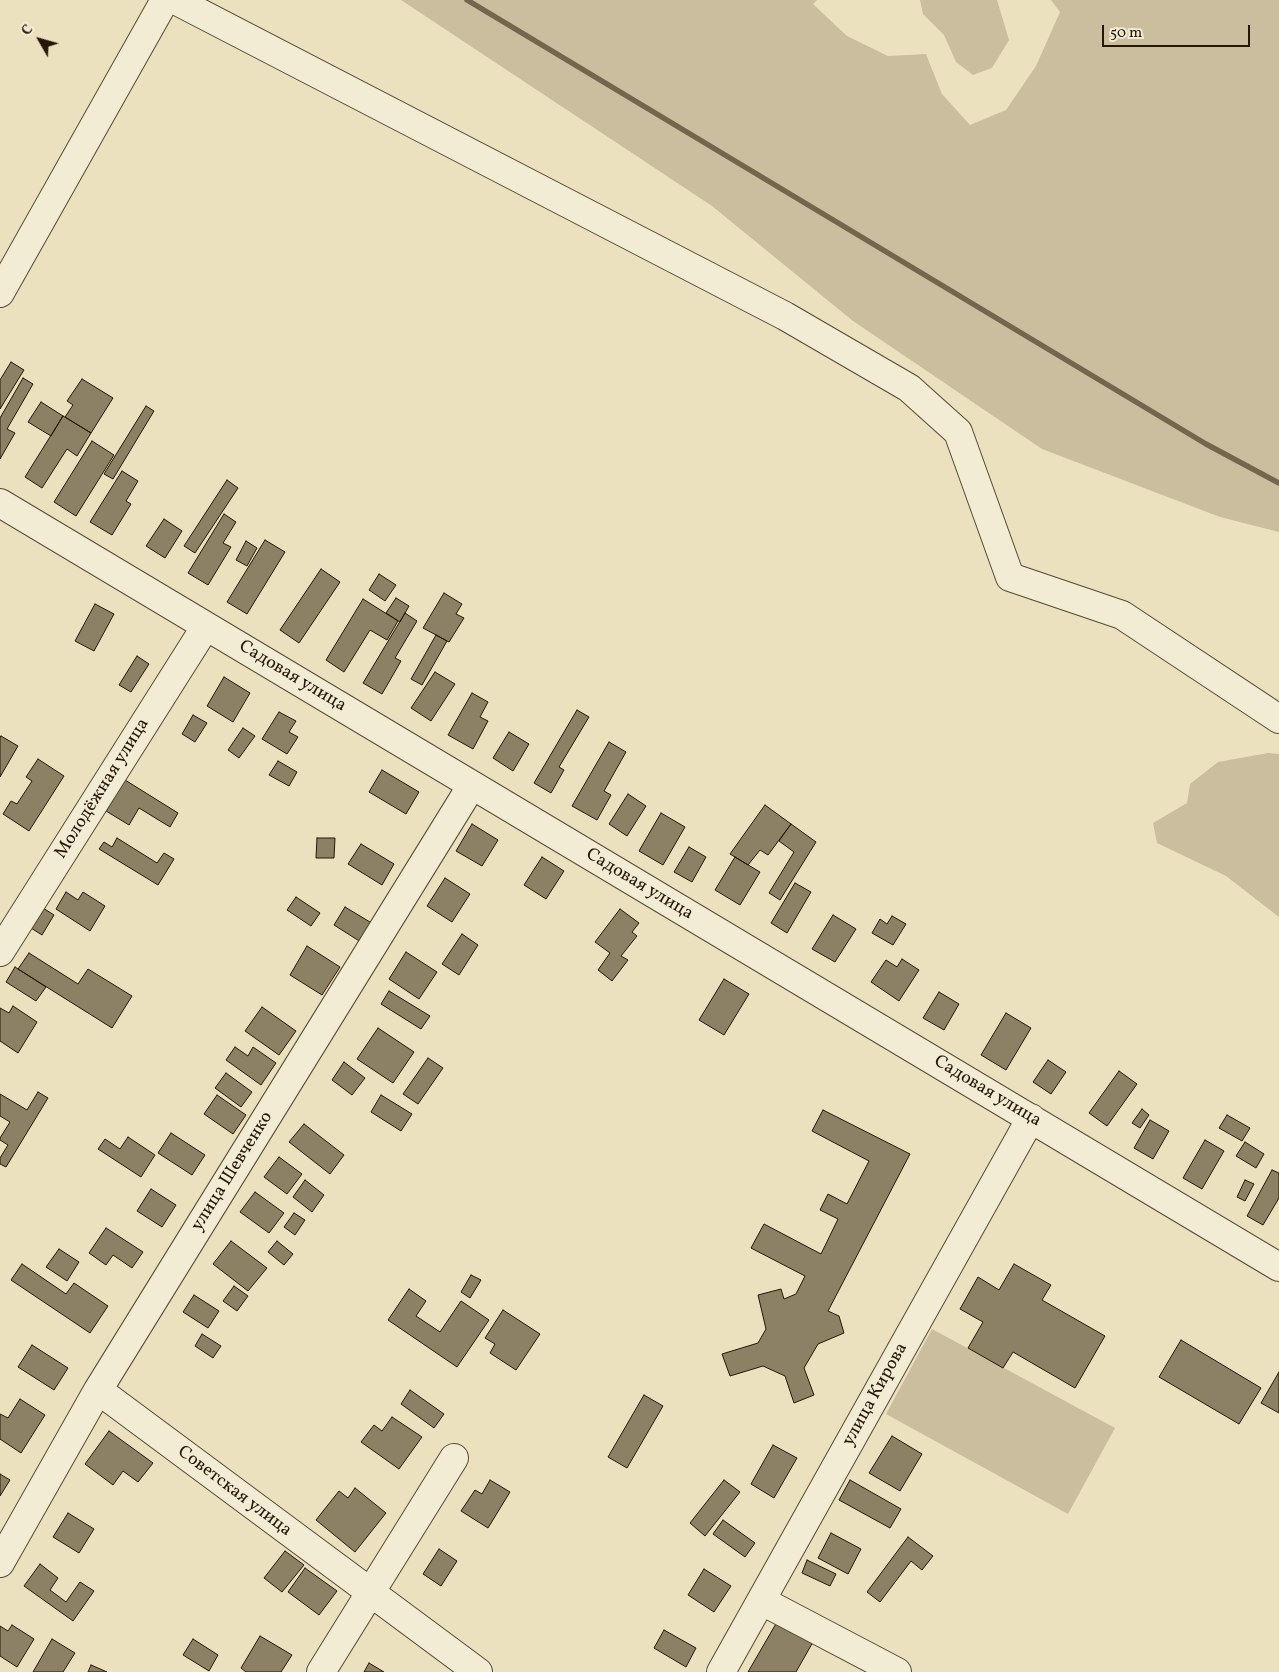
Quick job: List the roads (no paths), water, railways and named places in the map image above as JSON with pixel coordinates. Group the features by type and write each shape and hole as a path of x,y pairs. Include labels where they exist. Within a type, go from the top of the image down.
{"street":[{"path":"0,293 165,0"},
{"path":"175,0 785,316 909,388 958,432 1010,577 1122,615 1279,719"},
{"name":"Садовая улица","path":"0,503 1279,1267"},
{"name":"Молодёжная улица","path":"0,952 206,626"},
{"name":"улица Шевченко","path":"0,1564 98,1390 472,785"},
{"name":"улица Кирова","path":"721,1672 1031,1118"},
{"name":"Советская улица","path":"98,1390 478,1672"},
{"path":"321,1672 454,1458"},
{"path":"762,1601 897,1672"}],"waterway":[{"path":"467,0 1206,444 1279,483"}]}
